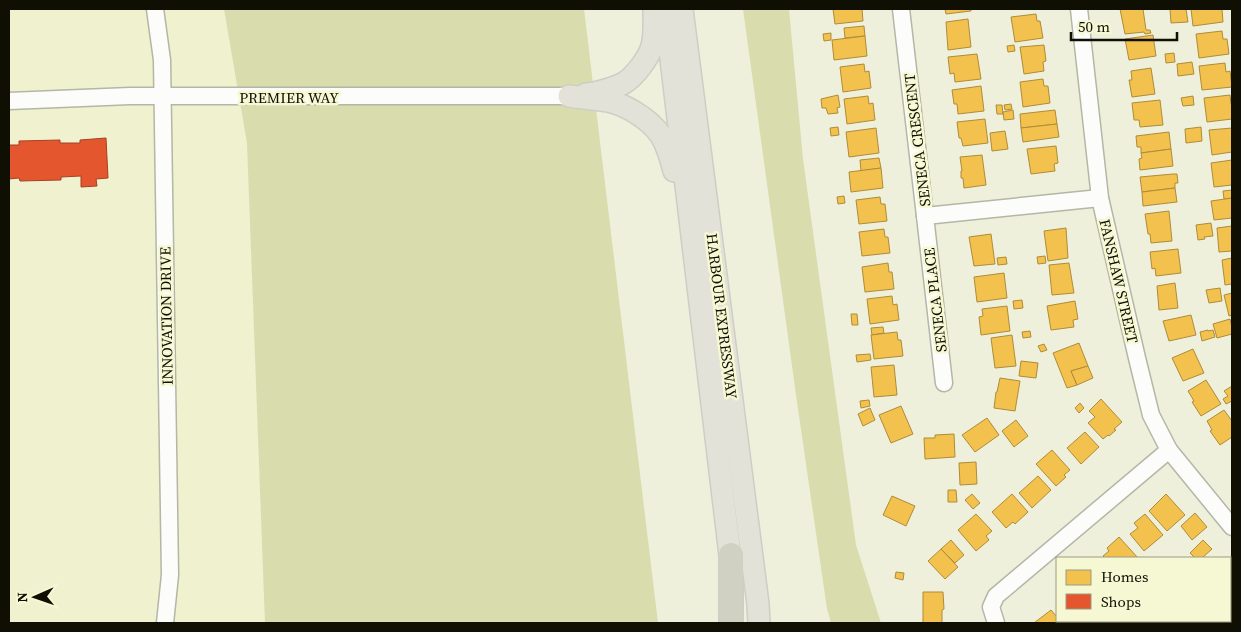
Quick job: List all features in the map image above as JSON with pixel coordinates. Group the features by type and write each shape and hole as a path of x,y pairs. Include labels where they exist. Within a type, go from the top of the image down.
{"highway":[{"path":"731,555 731,623"}],"main road":[{"path":"569,96 593,94 624,83 638,71 652,49 654,9"},
{"name":"HARBOUR EXPRESSWAY","path":"665,9 731,555 736,623"},
{"name":"HARBOUR EXPRESSWAY","path":"682,9 759,623"},
{"path":"569,96 610,101 626,107 647,120 661,134 669,151 695,266"}],"street":[{"name":"INNOVATION DRIVE","path":"155,9 162,60 163,97 170,575 165,623"},
{"name":"SENECA CRESCENT","path":"902,9 925,216 1100,198"},
{"name":"FANSHAW STREET","path":"1079,9 1100,198 1151,415 1169,450 1232,527"},
{"name":"PREMIER WAY","path":"9,101 121,97 569,96"},
{"name":"SENECA PLACE","path":"925,216 944,383"},
{"path":"996,623 991,607 996,596 1169,450"}],"shaded area":[{"path":"9,9 224,9 247,143 265,623 9,623"},
{"path":"224,9 584,9 658,623 265,623 247,143"},
{"path":"743,9 789,9 803,159 856,545 881,623 831,623 827,609"}],"building: Homes":[{"path":"833,9 862,9 863,21 835,24"},
{"path":"945,9 971,9 971,11 946,14"},
{"path":"1120,9 1143,9 1146,30 1150,30 1151,33 1125,34"},
{"path":"1170,9 1186,9 1188,22 1171,23"},
{"path":"1191,9 1222,9 1223,22 1193,26"},
{"path":"1036,14 1037,21 1040,21 1043,38 1015,42 1011,17"},
{"path":"968,19 971,47 948,50 946,22"},
{"path":"864,26 865,36 845,38 844,28"},
{"path":"1222,31 1223,39 1227,39 1229,54 1199,58 1196,34"},
{"path":"831,33 831,40 824,41 823,34"},
{"path":"1153,35 1156,56 1129,60 1125,39"},
{"path":"865,36 867,56 834,60 832,40"},
{"path":"1014,45 1015,51 1008,52 1007,46"},
{"path":"1044,45 1046,61 1043,62 1044,71 1024,74 1020,47"},
{"path":"1174,53 1175,62 1166,63 1165,54"},
{"path":"977,54 981,79 955,82 954,73 950,74 948,57"},
{"path":"1192,62 1194,74 1178,76 1177,64"},
{"path":"1225,63 1226,72 1230,71 1232,87 1202,90 1199,66"},
{"path":"864,64 865,72 869,71 871,88 843,92 840,67"},
{"path":"1151,68 1155,94 1132,97 1129,80 1132,80 1131,71"},
{"path":"1043,79 1044,86 1048,86 1050,103 1023,107 1020,82"},
{"path":"981,86 984,111 958,114 952,90"},
{"path":"838,95 840,107 837,108 838,113 828,114 826,108 822,108 821,99"},
{"path":"1230,95 1232,119 1207,122 1204,98"},
{"path":"868,96 869,104 873,103 875,120 847,124 844,99"},
{"path":"1193,96 1194,105 1183,106 1181,98"},
{"path":"1160,100 1163,125 1140,127 1139,120 1134,120 1132,103"},
{"path":"1011,104 1012,109 1005,110 1004,105"},
{"path":"996,105 1002,105 1003,114 997,114"},
{"path":"1013,110 1014,119 1004,120 1003,112"},
{"path":"1055,110 1057,124 1021,128 1020,114"},
{"path":"985,119 988,143 963,146 961,138 959,138 957,122"},
{"path":"1057,124 1059,137 1023,142 1021,128"},
{"path":"838,127 839,135 831,136 830,128"},
{"path":"1201,127 1202,141 1186,143 1185,129"},
{"path":"876,128 879,153 849,157 846,132"},
{"path":"1232,128 1232,152 1212,155 1209,130"},
{"path":"1005,131 1008,149 992,151 990,133"},
{"path":"1169,132 1171,149 1141,153 1141,147 1137,147 1136,136"},
{"path":"1056,146 1058,163 1054,164 1055,171 1031,174 1027,149"},
{"path":"1171,149 1173,166 1140,170 1139,159 1142,158 1141,153"},
{"path":"982,155 986,185 964,188 963,178 961,178 960,157"},
{"path":"879,158 881,168 861,171 860,160"},
{"path":"1232,160 1232,185 1214,187 1211,163"},
{"path":"881,168 883,188 851,192 849,172"},
{"path":"1177,174 1178,183 1175,183 1175,188 1142,192 1140,177"},
{"path":"1175,188 1177,202 1143,206 1142,192"},
{"path":"1232,190 1232,198 1224,199 1223,191"},
{"path":"844,196 845,203 838,204 837,197"},
{"path":"880,197 881,204 885,204 887,221 859,224 856,200"},
{"path":"1232,198 1232,218 1214,220 1211,201"},
{"path":"1169,211 1172,241 1151,243 1145,214"},
{"path":"1211,223 1213,236 1198,240 1196,225"},
{"path":"1232,226 1232,251 1219,252 1217,228"},
{"path":"1066,228 1068,258 1048,261 1044,231"},
{"path":"884,229 885,237 888,237 890,253 862,256 859,232"},
{"path":"991,234 995,264 974,266 969,237"},
{"path":"1178,249 1181,273 1156,276 1155,268 1152,269 1150,252"},
{"path":"1045,256 1046,263 1038,264 1037,257"},
{"path":"1006,257 1007,264 998,265 997,258"},
{"path":"1232,258 1232,284 1225,285 1222,260"},
{"path":"888,263 889,272 892,272 894,289 865,292 862,267"},
{"path":"1069,263 1074,293 1052,295 1049,265"},
{"path":"1004,273 1007,298 977,302 974,277"},
{"path":"1175,283 1178,308 1159,310 1157,286"},
{"path":"1220,288 1222,301 1209,303 1206,290"},
{"path":"1232,293 1232,315 1229,316 1224,295"},
{"path":"892,296 893,305 897,304 899,320 870,324 867,299"},
{"path":"1022,300 1023,308 1014,309 1013,301"},
{"path":"1075,301 1078,319 1073,320 1074,327 1051,330 1047,306"},
{"path":"1007,306 1010,331 981,335 979,317 983,316 982,309"},
{"path":"851,314 857,314 858,325 852,325"},
{"path":"1191,315 1196,335 1169,341 1163,321"},
{"path":"1230,319 1232,334 1217,338 1213,324"},
{"path":"883,327 884,333 872,335 871,328"},
{"path":"1213,330 1215,337 1202,341 1200,332"},
{"path":"1030,331 1031,337 1023,338 1022,332"},
{"path":"897,332 898,340 901,340 903,356 874,359 871,335"},
{"path":"1012,335 1016,366 995,368 991,338"},
{"path":"1079,343 1088,366 1071,371 1077,385 1067,388 1053,353"},
{"path":"1044,344 1047,350 1041,352 1038,346"},
{"path":"1193,349 1204,373 1183,381 1172,358"},
{"path":"870,354 871,360 857,362 856,355"},
{"path":"1021,361 1038,363 1036,378 1019,376"},
{"path":"894,365 897,395 874,397 871,367"},
{"path":"1088,366 1093,378 1077,385 1071,371"},
{"path":"1000,378 1020,381 1015,411 994,408"},
{"path":"1206,380 1221,404 1201,416 1192,402 1194,401 1188,391"},
{"path":"1232,386 1232,401 1226,404 1223,399 1228,396 1224,391"},
{"path":"1101,399 1122,422 1114,429 1116,430 1103,439 1088,423 1095,417 1089,411"},
{"path":"869,400 870,406 861,408 860,401"},
{"path":"1080,403 1084,408 1079,413 1075,408"},
{"path":"901,406 913,434 891,443 879,415"},
{"path":"870,408 875,420 863,426 858,414"},
{"path":"1224,410 1232,421 1232,437 1220,445 1210,431 1212,430 1207,421"},
{"path":"987,418 999,435 975,452 962,435"},
{"path":"1016,420 1028,436 1014,447 1002,431"},
{"path":"1085,432 1099,447 1081,464 1067,448"},
{"path":"954,434 955,457 925,459 924,438 935,438 935,435"},
{"path":"1052,450 1070,470 1064,475 1066,477 1056,486 1036,464"},
{"path":"976,462 977,484 960,485 959,463"},
{"path":"1038,476 1051,490 1032,508 1019,493"},
{"path":"948,490 956,490 957,502 948,502"},
{"path":"972,494 980,503 973,509 965,500"},
{"path":"1012,494 1028,512 1015,524 1013,522 1006,528 992,512"},
{"path":"1166,494 1185,515 1167,531 1149,511"},
{"path":"892,496 915,506 906,526 883,515"},
{"path":"1195,513 1207,527 1192,540 1181,526"},
{"path":"976,514 992,531 986,536 989,540 976,551 958,530"},
{"path":"1145,514 1163,535 1144,551 1130,534 1138,528 1134,523"},
{"path":"1119,537 1137,557 1104,557 1109,551 1107,548"},
{"path":"951,540 964,555 955,563 941,549"},
{"path":"1203,540 1212,549 1203,557 1194,557 1190,553"},
{"path":"941,549 958,567 945,579 928,561"},
{"path":"896,572 904,573 903,580 895,578"},
{"path":"923,592 943,592 944,609 942,610 942,623 923,623"},
{"path":"1051,610 1056,616 1056,622 1063,623 1034,623"},
{"path":"1159,622 1183,622 1182,623"}],"building: Shops":[{"path":"106,138 108,178 96,179 97,186 81,187 81,176 61,177 61,180 20,181 19,178 9,179 9,145 19,145 19,141 60,140 60,143 80,143 80,140"}]}
